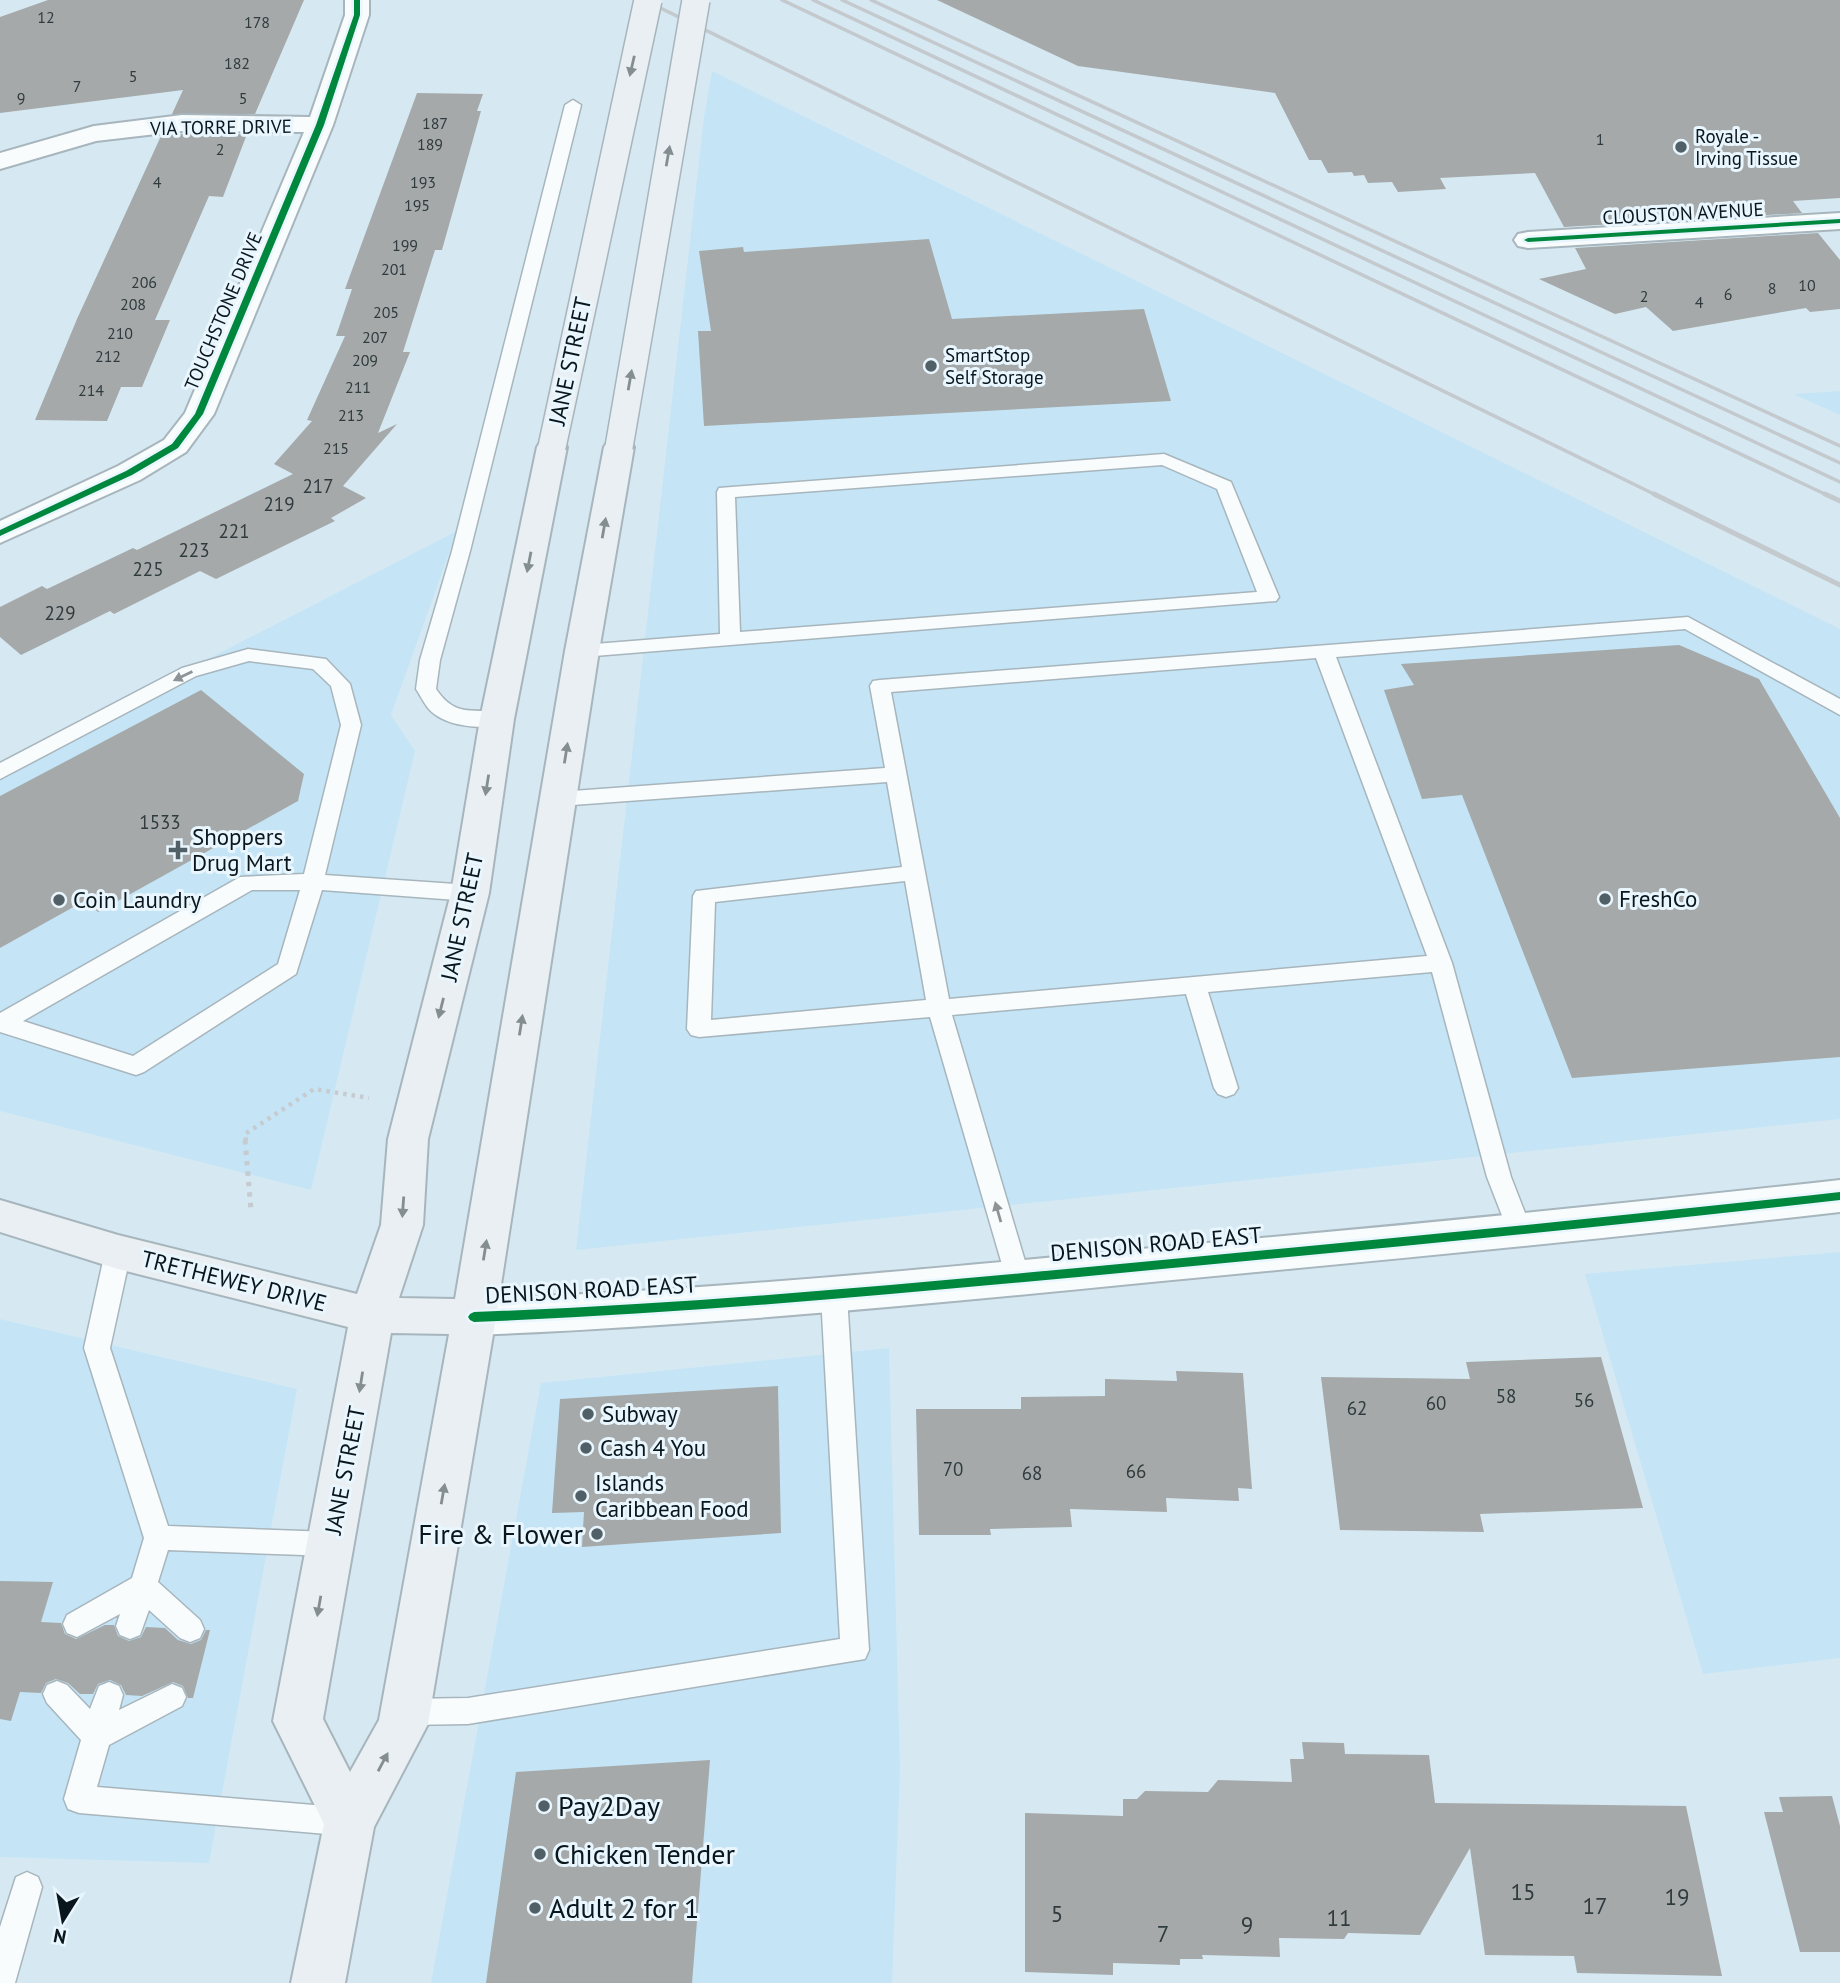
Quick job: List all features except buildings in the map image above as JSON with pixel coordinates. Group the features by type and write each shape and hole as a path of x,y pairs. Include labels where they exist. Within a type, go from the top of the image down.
{"main road":[{"name":"JANE STREET","path":"350,1822 298,1721 372,1315 402,1225 408,1139 470,893 497,719 648,0"},
{"path":"318,1983 350,1822 403,1724 474,1317 582,651 696,0"},
{"name":"TRETHEWEY DRIVE","path":"0,1216 118,1252 372,1315 474,1317"}],"street":[{"name":"TOUCHSTONE DRIVE","path":"0,533 129,473 175,446 199,414 320,125 357,15 356,0"},
{"name":"VIA TORRE DRIVE","path":"0,161 94,134 170,125 320,125"},
{"name":"CLOUSTON AVENUE","path":"1528,240 1840,221"},
{"name":"DENISON ROAD EAST","path":"474,1317 547,1315 834,1296 1520,1231 1840,1196"}],"lane":[{"path":"497,719 458,718 437,706 426,690 428,670 461,551 573,105"},
{"path":"582,651 1269,597 1225,486 1164,459 726,492 730,639"},
{"path":"1017,1278 939,1008 880,687 1688,623 1840,708"},
{"path":"1324,652 1441,963 1499,1177 1520,1231"},
{"path":"0,772 189,672 248,655 320,663 340,684 351,725 313,882 288,968 136,1066 1,1024"},
{"path":"559,799 896,774"},
{"path":"914,873 704,896 699,1029 1441,963"},
{"path":"1,1024 248,882 313,882 470,893"},
{"path":"1195,985 1226,1088"},
{"path":"118,1252 97,1348 158,1538 130,1626"},
{"path":"405,1712 468,1711 855,1650 834,1296"},
{"path":"158,1538 331,1544"},
{"path":"77,1624 143,1586"},
{"path":"143,1586 190,1629"},
{"path":"57,1694 97,1736"},
{"path":"109,1695 79,1799 350,1822"},
{"path":"97,1736 172,1697"},
{"path":"0,1981 27,1886"}],"path":[{"path":"251,1210 244,1134 314,1089 381,1099"}],"shaded area":[{"path":"712,71 1840,629 1840,1119 576,1250 704,117"},
{"path":"1840,391 1840,415 1793,394"},
{"path":"457,531 391,715 415,751 311,1190 0,1111 0,766"},
{"path":"1840,1252 1840,1658 1703,1674 1585,1274"},
{"path":"0,1319 297,1389 209,1863 0,1857"},
{"path":"889,1348 900,1768 892,1983 431,1983 541,1383"}],"railway":[{"path":"644,0 1658,496"},
{"path":"782,0 1829,496"},
{"path":"813,0 1840,482"},
{"path":"842,0 1840,463"},
{"path":"871,0 1840,446"},
{"path":"1654,494 1840,585"},
{"path":"1825,494 1840,501"}],"cycle path":[{"path":"0,533 129,473 175,446 199,414 320,125 357,15 357,0"},
{"path":"1528,240 1840,221"},
{"path":"474,1317 634,1310 873,1291 1476,1234 1840,1196"}],"place":[{"name":"Royale - Irving Tissue","path":"1681,147"},
{"name":"SmartStop Self Storage","path":"931,366"},
{"name":"Shoppers Drug Mart","path":"178,850"},
{"name":"FreshCo","path":"1605,899"},
{"name":"Coin Laundry","path":"59,900"},
{"name":"Subway","path":"588,1414"},
{"name":"Cash 4 You","path":"586,1448"},
{"name":"Islands Caribbean Food","path":"581,1496"},
{"name":"Fire & Flower","path":"597,1534"},
{"name":"Pay2Day","path":"544,1806"},
{"name":"Chicken Tender","path":"540,1854"},
{"name":"Adult 2 for 1","path":"535,1908"}]}
